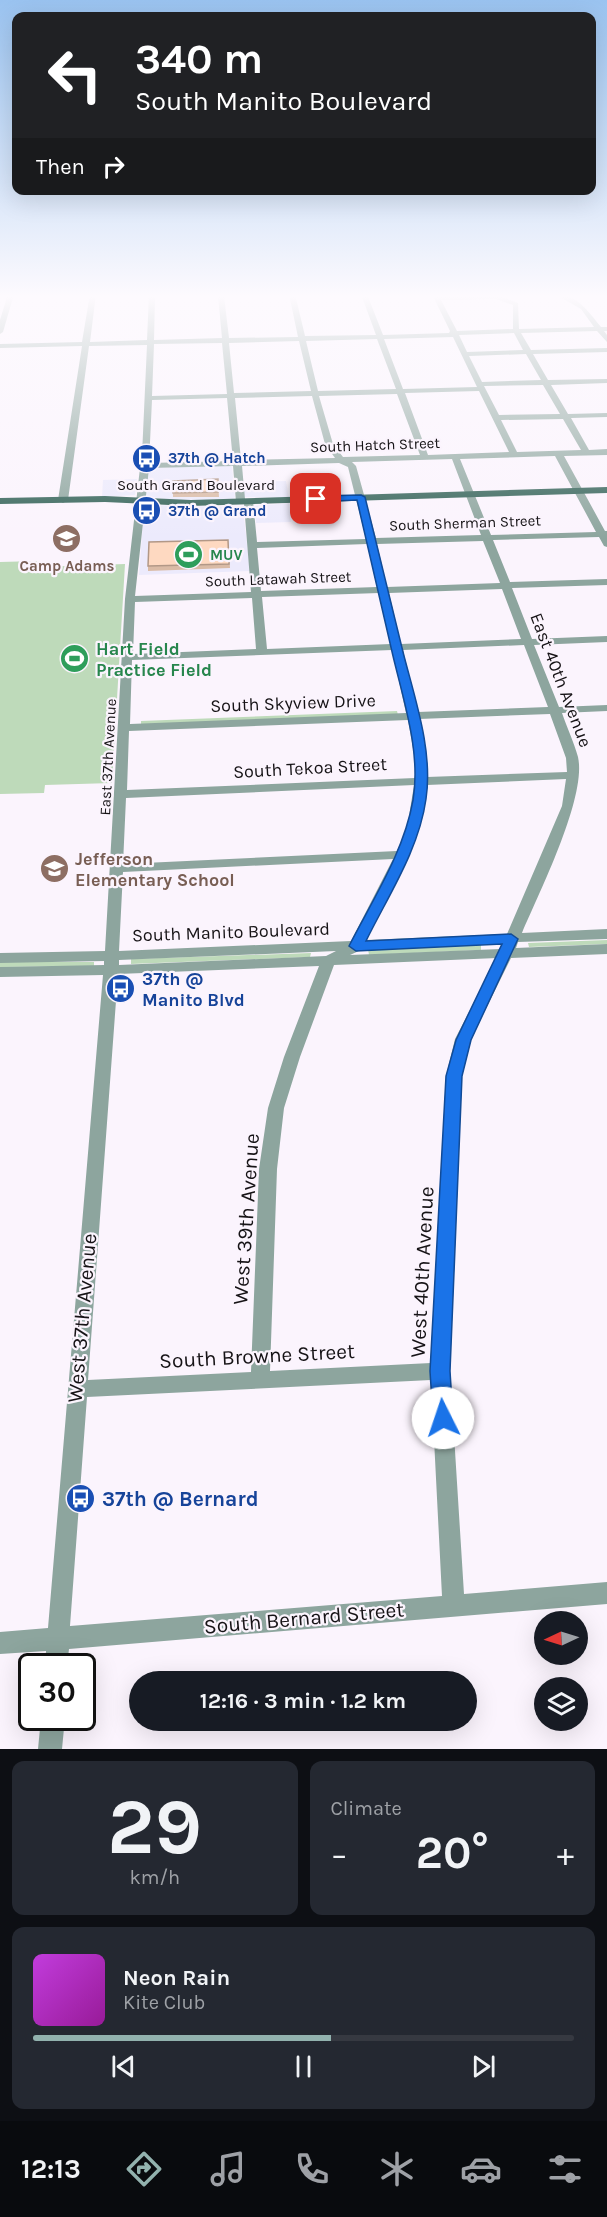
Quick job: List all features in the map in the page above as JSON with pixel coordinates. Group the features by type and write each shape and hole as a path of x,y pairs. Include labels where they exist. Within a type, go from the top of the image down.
{"main road":[{"name":"South Grand Boulevard","path":"0,501 244,502 607,490"}],"street":[{"path":"63,500 81,376"},
{"name":"East 37th Avenue","path":"111,963 118,868 130,599 146,454 149,376"},
{"path":"229,376 237,463 252,545 262,652"},
{"path":"311,376 329,444 341,460 352,466 361,497 412,712 421,760 421,781 413,829 402,855 356,946 328,961"},
{"path":"394,376 425,457"},
{"path":"474,376 514,454"},
{"path":"540,376 586,452"},
{"path":"148,398 399,391 544,382 607,381"},
{"path":"495,418 607,415"},
{"name":"South Hatch Street","path":"143,466 607,452"},
{"path":"558,453 604,534 607,544"},
{"name":"East 40th Avenue","path":"455,456 572,758 573,775 568,806 509,945"},
{"name":"South Sherman Street","path":"252,545 604,534"},
{"name":"South Latawah Street","path":"130,599 607,582"},
{"path":"128,657 607,639"},
{"name":"South Skyview Drive","path":"124,723 553,706 607,700"},
{"name":"South Skyview Drive","path":"553,706 607,708"},
{"name":"South Tekoa Street","path":"121,794 573,775"},
{"path":"118,868 402,855"},
{"name":"South Manito Boulevard","path":"0,958 111,963 328,961 607,934"},
{"name":"South Manito Boulevard","path":"0,972 356,946 509,945 607,949"},
{"name":"West 40th Avenue","path":"454,1606 440,1371 454,1076 463,1040 509,945"},
{"name":"West 39th Avenue","path":"260,1379 267,1170 276,1108 292,1057 328,961"},
{"name":"West 37th Avenue","path":"57,1653 111,963"},
{"name":"South Browne Street","path":"76,1389 440,1371"},
{"name":"South Bernard Street","path":"0,1643 607,1593"},
{"path":"50,1749 52,1731"}],"shaded area":[{"path":"230,465 235,497 233,499 178,501 145,496 147,469 149,468"},
{"path":"137,479 135,495 102,497 103,480"},
{"path":"286,481 289,498 244,497 243,482"},
{"path":"289,503 291,522 256,523 254,506"},
{"path":"152,505 240,507 243,509 250,571 139,575 144,509"}],"green space":[{"path":"37,561 36,567 125,564 112,783 45,785 44,793 0,794 0,562"},
{"path":"397,711 398,715 141,725 141,721"},
{"path":"607,940 607,944 529,947 528,943"},
{"path":"481,944 481,950 369,955 368,949"},
{"path":"311,953 310,957 131,964 131,959"},
{"path":"0,962 94,962 94,966 0,967"}],"building":[{"path":"218,479 218,492 173,493 173,481"},
{"name":"MUV","path":"228,540 229,564 148,566 149,542"}],"place":[{"name":"37th @ Hatch","path":"147,458"},
{"name":"37th @ Grand","path":"147,511"},
{"name":"Camp Adams","path":"67,539"},
{"name":"MUV","path":"189,555"},
{"name":"Hart Field Practice Field","path":"75,659"},
{"name":"Jefferson Elementary School","path":"54,869"},
{"name":"37th @ Manito Blvd","path":"121,989"},
{"name":"37th @ Bernard","path":"81,1499"}],"route":[{"path":"316,499 361,497 413,716 421,760 420,798 413,829 356,946 511,939 507,952 463,1040 454,1076 440,1371 443,1418"}]}
